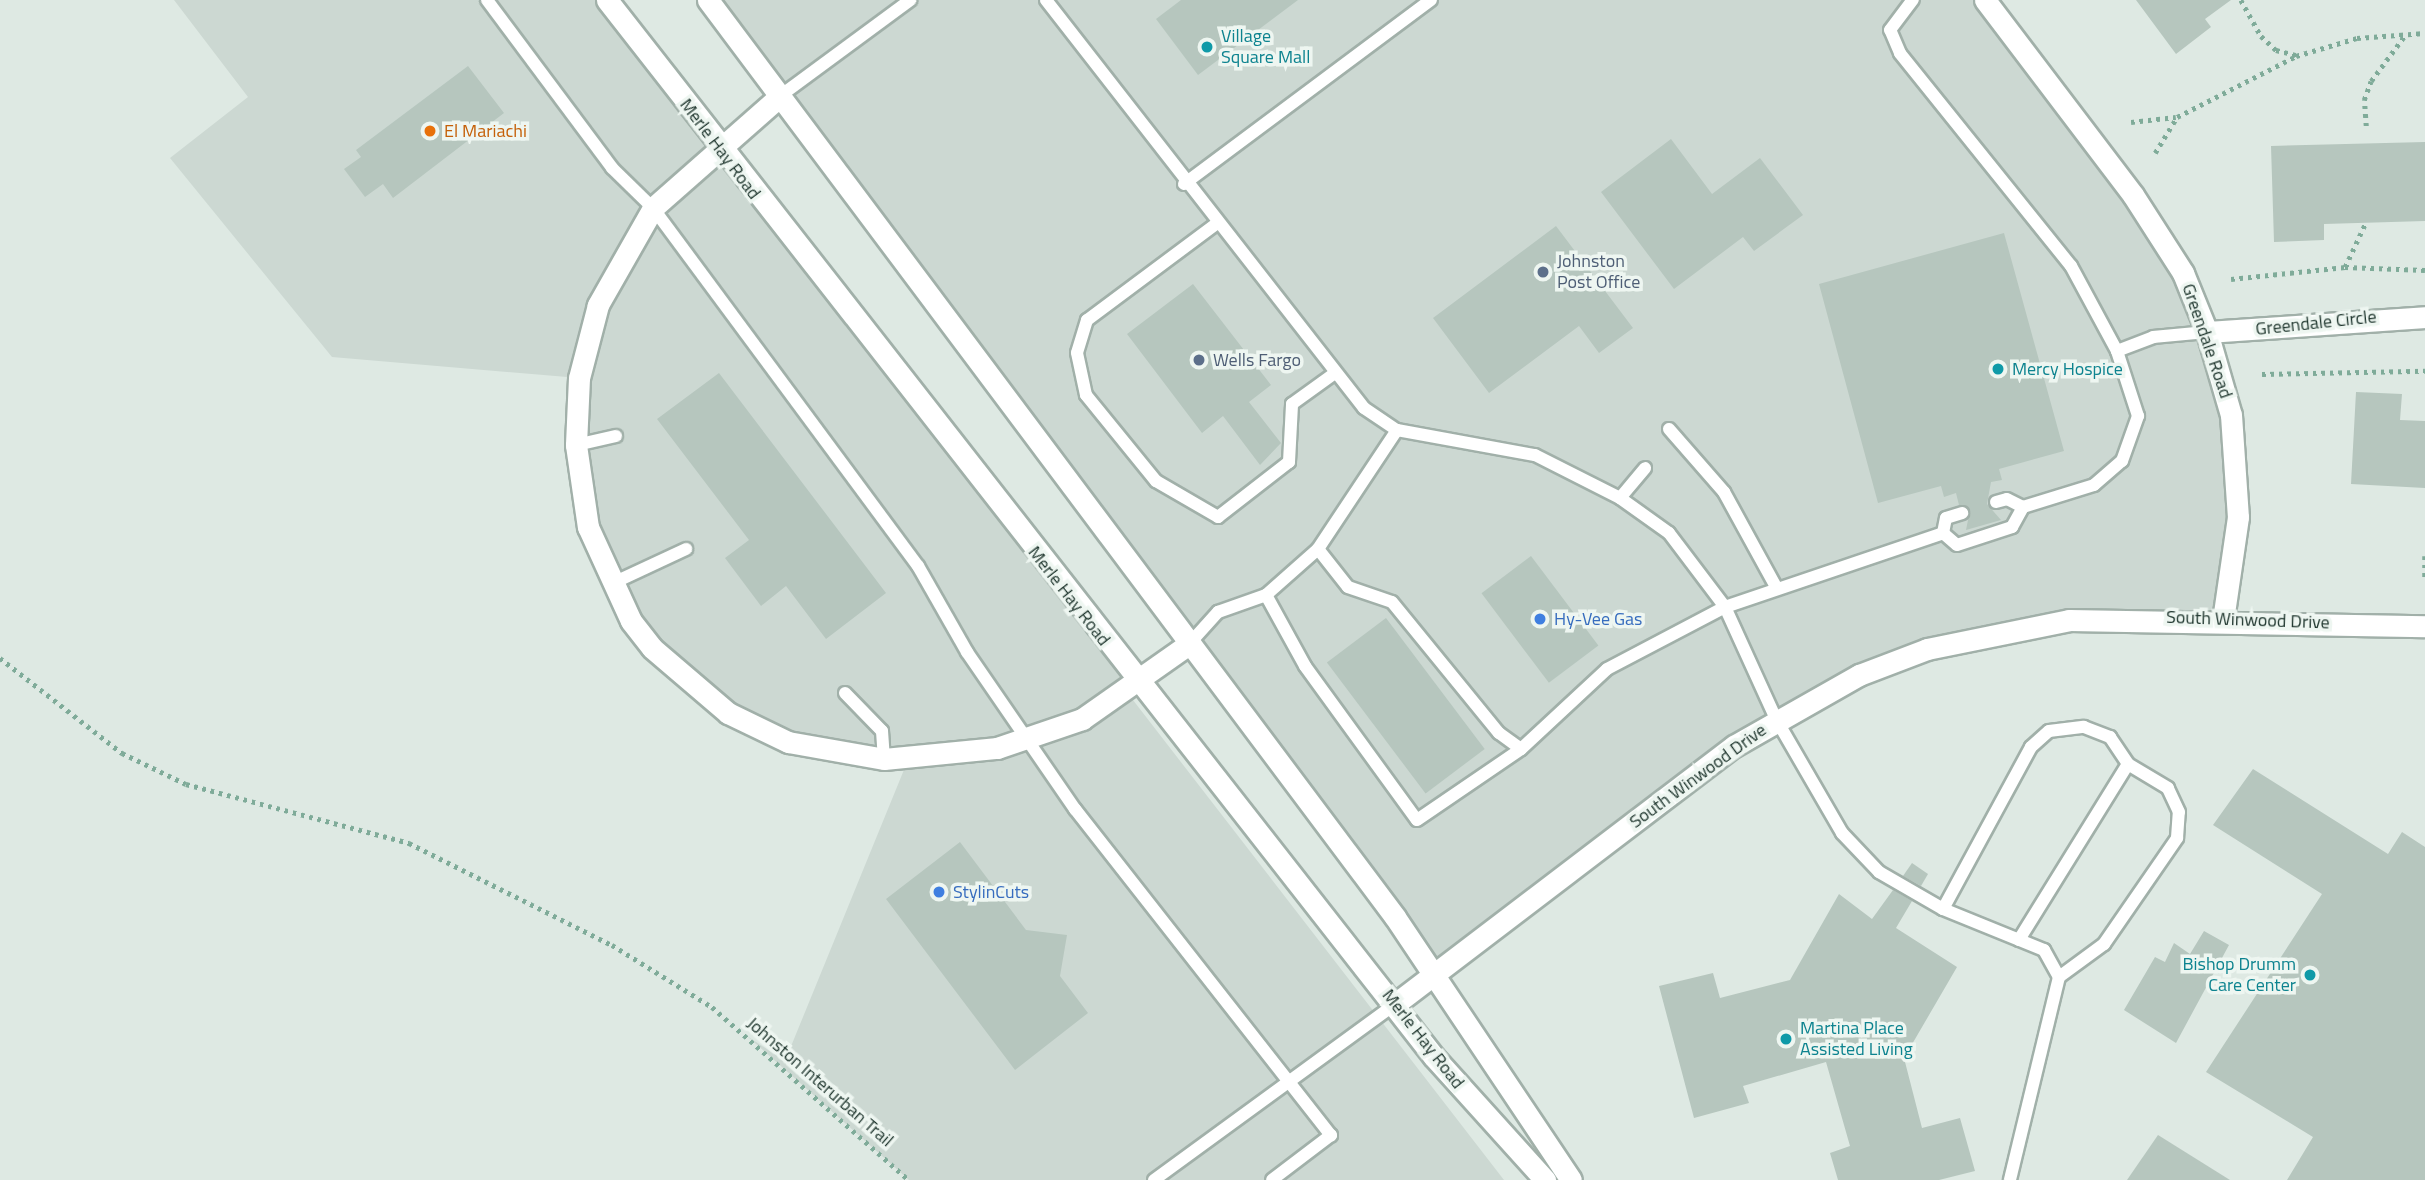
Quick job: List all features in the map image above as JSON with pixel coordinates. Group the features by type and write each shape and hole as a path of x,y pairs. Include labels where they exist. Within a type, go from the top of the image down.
{"street":[{"name":"Merle Hay Road","path":"607,0 1138,683 1395,1004 1545,1180"},
{"path":"708,0 1190,643 1434,975 1572,1180"},
{"name":"Greendale Road","path":"1985,0 2133,195 2183,273 2207,332 2231,415 2238,517 2223,620"},
{"path":"780,96 718,144 653,208 598,305 579,378 576,444 588,527 611,584 652,648 728,713 788,742 884,759 997,748 1082,719 1138,683 1190,643"},
{"name":"Greendale Circle","path":"2207,332 2425,317"},
{"name":"South Winwood Drive","path":"1395,1004 1776,719 1860,675 1998,631 2082,620 2223,620 2421,626"}],"lane":[{"path":"487,0 612,168 653,208 918,566 967,652 1031,737 1074,809 1289,1076 1331,1135 1272,1180"},
{"path":"780,96 910,0"},
{"path":"1046,0 1184,184 1363,408 1397,430 1535,454 1620,498 1669,533 1725,607 1776,719 1842,834 1879,872 1943,909 2044,950 2059,977"},
{"path":"1184,184 1431,0"},
{"path":"1913,0 1889,30 1900,53 2071,266 2117,351 2138,416 2122,461 2094,485 2023,507 2011,527 1956,545 1943,533"},
{"path":"1216,224 1087,320 1077,353 1086,395 1156,481 1218,517 1289,462 1292,404 1335,373"},
{"path":"2117,351 2153,337 2207,332"},
{"path":"1669,429 1724,492 1775,585"},
{"path":"1190,643 1217,612 1266,595 1318,549 1397,430"},
{"path":"576,444 617,436"},
{"path":"1620,498 1645,468"},
{"path":"1996,502 2007,499 2023,507"},
{"path":"1943,533 1946,518 1962,513"},
{"path":"1266,595 1305,666 1418,820 1521,749 1607,669 1725,607 1775,585 1943,533"},
{"path":"611,584 686,549"},
{"path":"1318,549 1349,587 1392,601 1499,733 1521,749"},
{"path":"845,693 882,731 884,759"},
{"path":"1943,909 2031,747 2049,731 2084,727 2110,737 2128,764 2168,788 2179,812 2177,838 2104,944 2059,977 2010,1180"},
{"path":"2019,940 2128,764"},
{"path":"1154,1180 1289,1076 1395,1004"}],"path":[{"path":"2241,0 2261,36 2276,50 2296,56"},
{"path":"2366,126 2364,100 2371,81 2407,33"},
{"path":"2131,122 2177,117 2296,56 2357,38 2425,33"},
{"path":"2155,153 2177,117"},
{"path":"2345,267 2366,222"},
{"path":"2231,279 2345,267 2425,270"},
{"path":"2262,373 2425,371"},
{"path":"2425,556 2425,579"},
{"name":"Johnston Interurban Trail","path":"0,658 132,758 186,784 409,843 612,945 712,1007 909,1180"}],"shaded area":[{"path":"174,0 609,0 1138,683 1126,691 1504,1180 909,1180 747,1036 785,1061 908,760 788,742 652,648 600,563 579,378 332,357 170,158 248,97"},
{"path":"702,0 1985,0 2133,195 2207,332 2238,517 2223,620 1998,631 1776,719 1434,974"}],"building":[{"name":"Village Square Mall","path":"1181,0 1298,0 1198,75 1156,19"},
{"path":"2136,0 2231,0 2205,19 2211,27 2176,54"},
{"name":"El Mariachi","path":"468,66 504,113 393,198 383,184 365,197 344,169 361,157 356,150"},
{"path":"1671,139 1712,194 1760,158 1803,215 1754,251 1743,237 1674,289 1601,192"},
{"path":"2425,142 2425,221 2324,224 2324,240 2274,242 2271,146"},
{"name":"Johnston Post Office","path":"1556,226 1633,328 1599,353 1579,326 1489,393 1433,318"},
{"name":"Mercy Hospice","path":"2004,233 2064,451 1999,469 2002,480 1991,482 1987,504 2001,520 1966,530 1970,510 1959,505 1956,493 1944,497 1941,486 1878,503 1819,284"},
{"name":"Wells Fargo","path":"1193,284 1271,385 1249,402 1281,443 1260,465 1223,416 1202,433 1127,334"},
{"path":"719,373 886,593 826,639 786,586 761,606 725,558 749,540 657,419"},
{"path":"2356,392 2402,394 2400,420 2425,421 2425,488 2351,484"},
{"name":"Hy-Vee Gas","path":"1531,556 1598,645 1549,683 1481,593"},
{"path":"1386,618 1485,749 1426,794 1327,663"},
{"name":"Bishop Drumm Care Center","path":"2253,769 2388,854 2402,832 2425,847 2425,1180 2287,1180 2313,1137 2206,1072 2322,894 2213,825"},
{"path":"960,842 1026,930 1067,935 1060,976 1088,1013 1015,1070 886,899"},
{"path":"1912,863 1928,874 1921,886 1903,876"},
{"name":"Martina Place Assisted Living","path":"1893,890 1912,901 1896,928 1957,967 1904,1058 1922,1128 1960,1118 1975,1171 1939,1180 1838,1180 1830,1153 1850,1146 1826,1062 1743,1086 1749,1103 1694,1118 1659,986 1713,973 1720,998 1790,980 1839,894 1872,919"},
{"path":"2204,931 2229,945 2176,1043 2124,1010 2155,957 2165,962 2174,943 2190,954"},
{"path":"2158,1135 2230,1180 2127,1180"}],"place":[{"name":"Village Square Mall","path":"1207,47"},
{"name":"El Mariachi","path":"430,131"},
{"name":"Johnston Post Office","path":"1543,272"},
{"name":"Wells Fargo","path":"1199,360"},
{"name":"Mercy Hospice","path":"1998,369"},
{"name":"Hy-Vee Gas","path":"1540,619"},
{"name":"StylinCuts","path":"939,892"},
{"name":"Bishop Drumm Care Center","path":"2310,975"},
{"name":"Martina Place Assisted Living","path":"1786,1039"}]}
